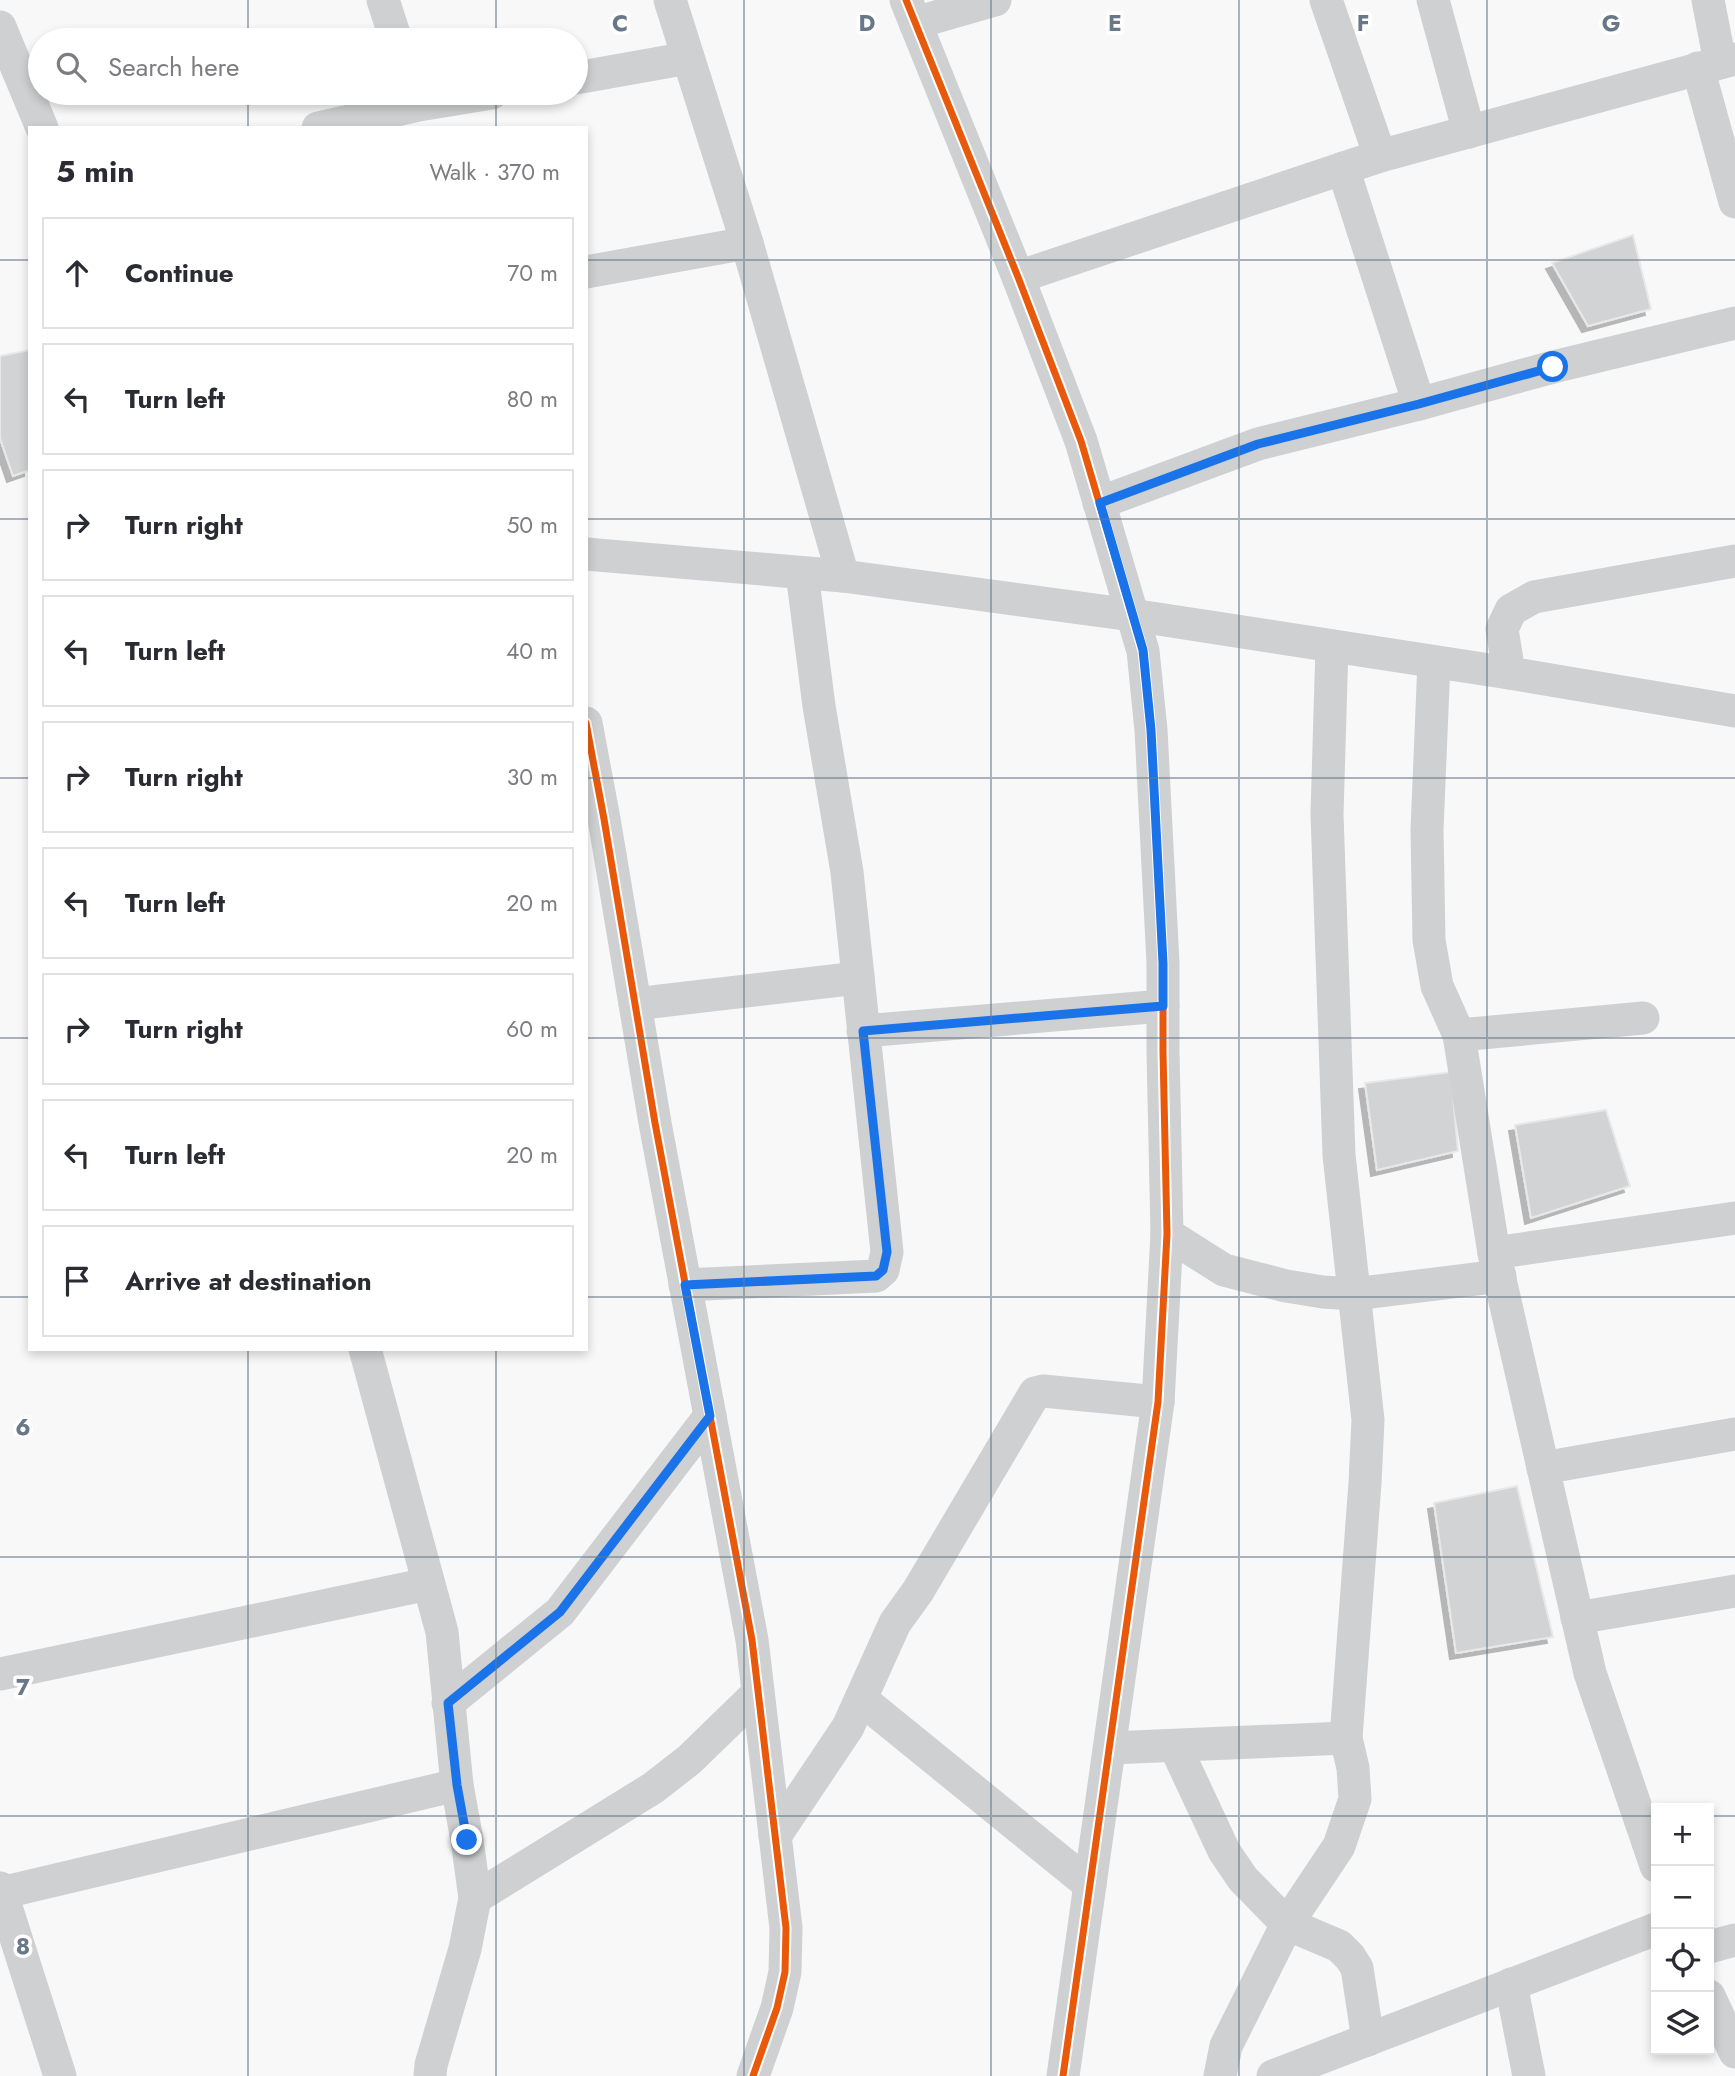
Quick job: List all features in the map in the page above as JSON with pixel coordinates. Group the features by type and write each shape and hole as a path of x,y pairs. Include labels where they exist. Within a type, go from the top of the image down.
{"street":[{"path":"383,0 393,28"},
{"path":"670,0 747,243 843,576"},
{"path":"995,0 910,11 1081,441 1143,650 1151,730 1163,963 1167,1234 1158,1402 1063,2076"},
{"path":"1326,0 1380,156"},
{"path":"1433,0 1469,132"},
{"path":"1708,0 1735,202"},
{"path":"0,27 28,94"},
{"path":"588,76 688,58"},
{"path":"1018,277 1380,156 1718,63"},
{"path":"32,105 41,126"},
{"path":"329,126 438,105"},
{"path":"1343,168 1419,404"},
{"path":"588,272 747,243"},
{"path":"1100,503 1258,444 1553,367 1735,323"},
{"path":"588,554 843,576 1132,615 1735,711"},
{"path":"1509,673 1503,629 1511,610 1534,597 1735,561"},
{"path":"685,1285 876,1276 883,1270 887,1252 847,872 819,706 802,573"},
{"path":"1220,2076 1226,2046 1287,1924 1339,1846 1355,1799 1353,1768 1346,1738 1366,1483 1368,1420 1339,1155 1327,814 1332,646"},
{"path":"1434,662 1427,830 1429,940 1437,986 1459,1035 1497,1265 1590,1673 1651,1851"},
{"path":"588,734 685,1285 752,1640 786,1928 785,1972 777,2008 752,2076"},
{"path":"635,1004 858,978"},
{"path":"863,1031 1163,1006"},
{"path":"1459,1035 1643,1018"},
{"path":"1167,1234 1224,1270 1286,1286 1354,1294 1735,1218"},
{"path":"366,1351 442,1632 457,1785 475,1898 465,1949 430,2076"},
{"path":"775,1836 848,1727 895,1623 918,1591 1035,1393 1042,1391 1158,1402"},
{"path":"448,1703 560,1612 710,1416"},
{"path":"1543,1468 1735,1434"},
{"path":"0,1674 428,1584"},
{"path":"1577,1618 1735,1591"},
{"path":"475,1898 653,1788 690,1760 758,1693"},
{"path":"861,1699 1090,1885"},
{"path":"1110,1748 1346,1738"},
{"path":"1175,1746 1224,1851 1243,1879 1287,1924 1339,1946 1350,1957 1357,1968 1368,2040"},
{"path":"60,2076 40,2009 7,1936 1,1891 457,1785"},
{"path":"1273,2076 1651,1931"},
{"path":"1714,1946 1735,1940"},
{"path":"1511,1984 1529,2076"},
{"path":"1714,2007 1735,2052"}],"building":[{"path":"1633,235 1651,309 1588,326 1552,263"},
{"path":"28,350 28,471 13,476 0,438 0,356"},
{"path":"1451,1072 1458,1151 1377,1170 1365,1083"},
{"path":"1606,1110 1630,1186 1531,1218 1515,1125"},
{"path":"1517,1486 1553,1637 1456,1653 1434,1503"}],"cycle path":[{"path":"906,0 1081,441 1143,651 1151,730 1163,963 1167,1234 1158,1402 1063,2076"},
{"path":"588,734 655,1123 752,1640 786,1928 785,1972 777,2008 753,2076"}],"route":[{"path":"467,1840 457,1785 448,1703 560,1612 710,1416 685,1285 876,1276 883,1270 887,1252 863,1031 1163,1006 1151,730 1143,650 1100,503 1258,444 1553,367"}]}
